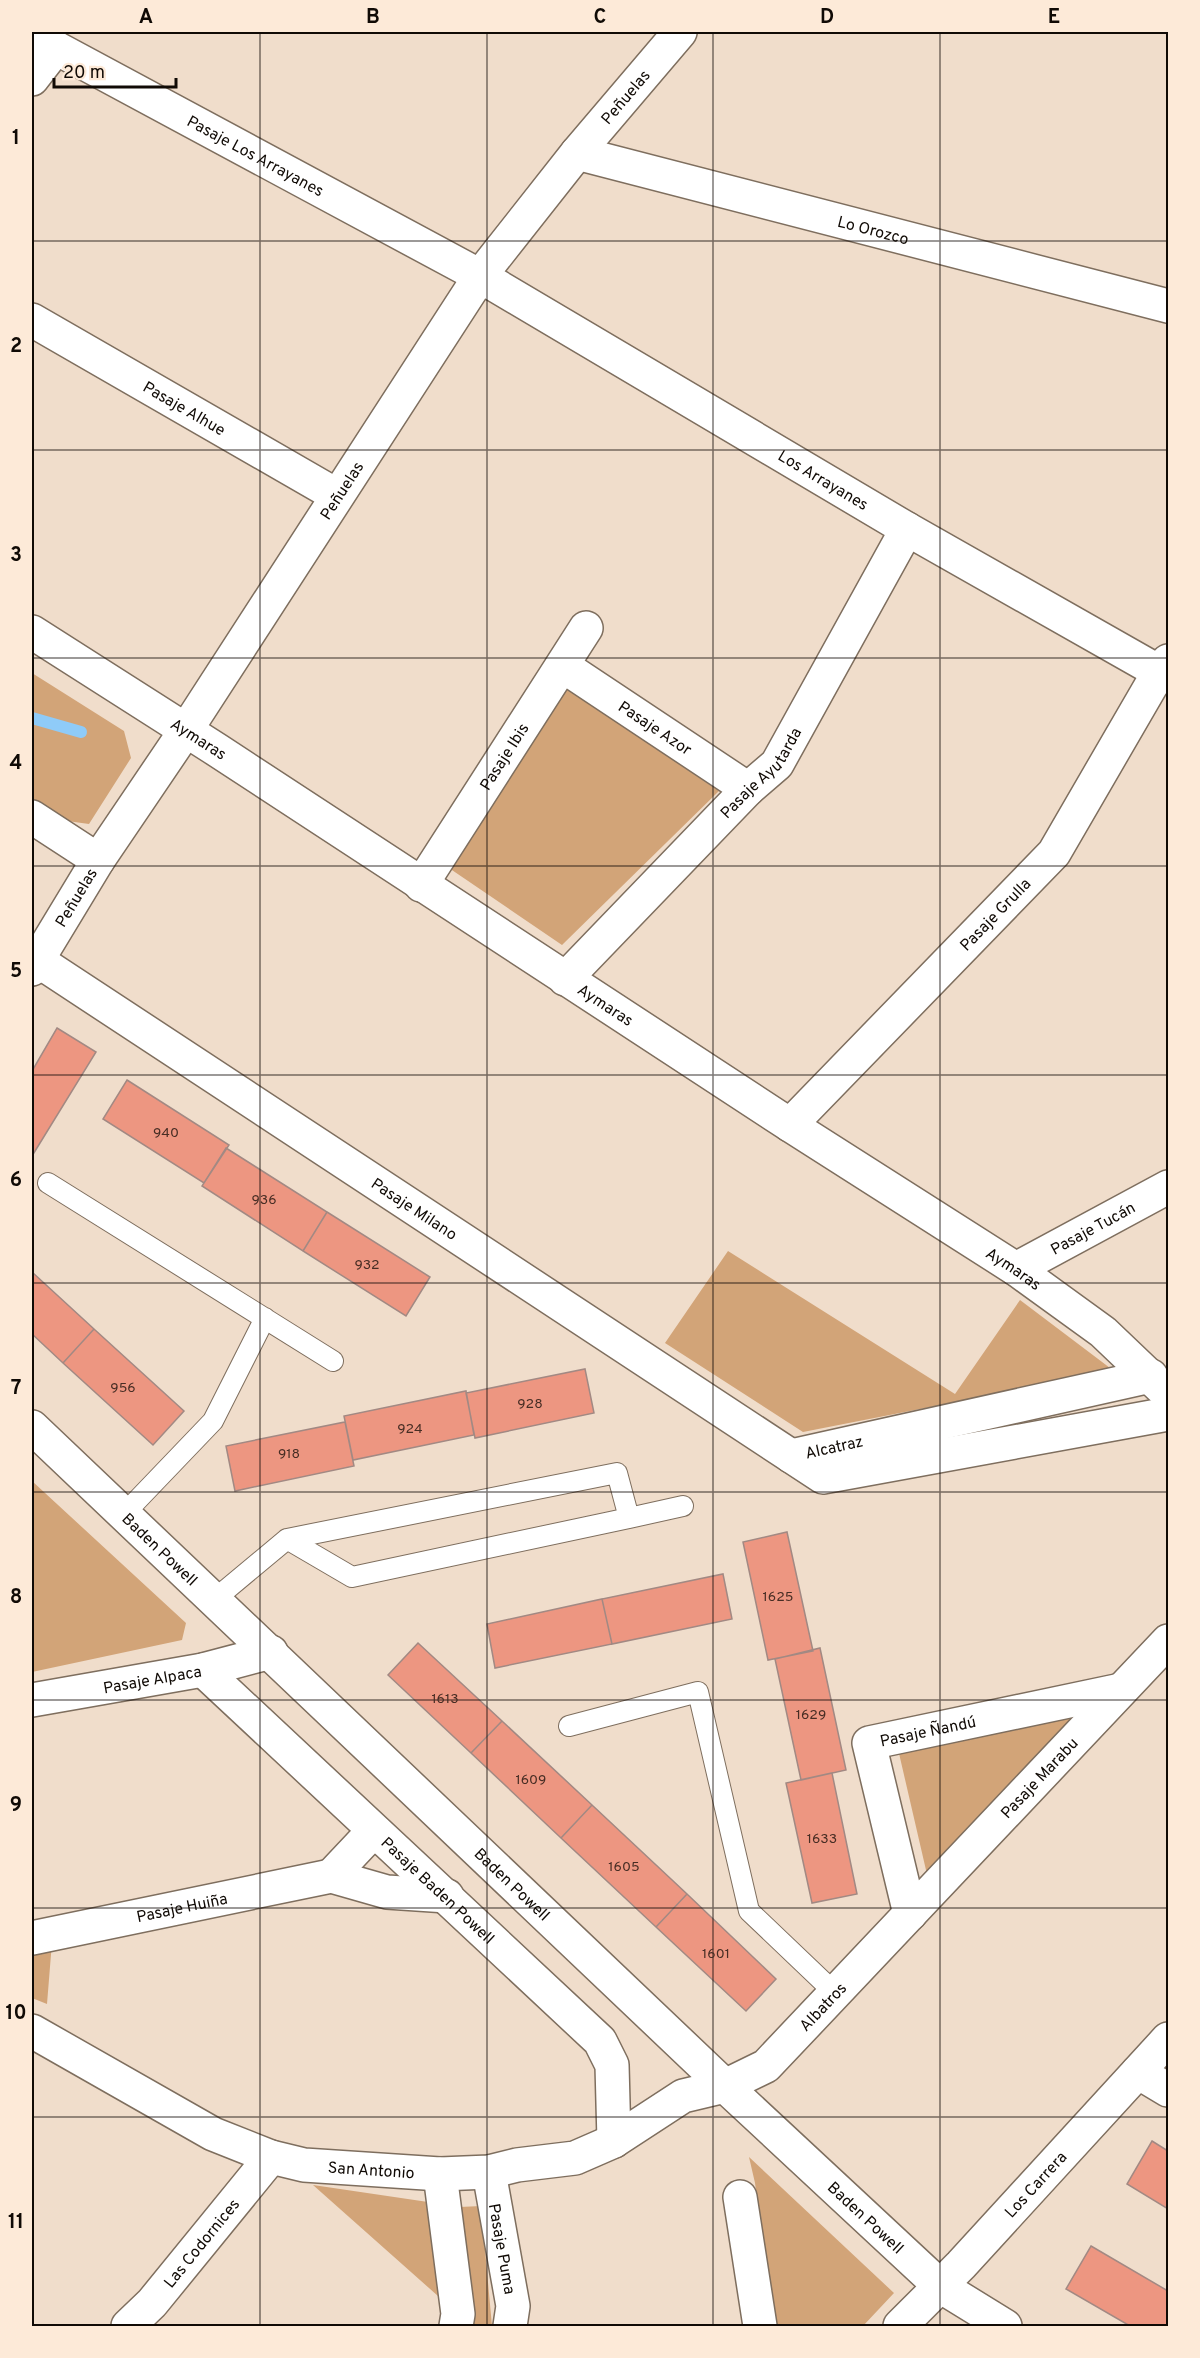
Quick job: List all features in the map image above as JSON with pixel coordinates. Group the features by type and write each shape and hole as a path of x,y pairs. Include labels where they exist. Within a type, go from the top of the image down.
{"street":[{"name":"Peñuelas","path":"34,964 98,860 186,730 336,495 480,276 577,153 680,32"},
{"path":"32,80 44,42"},
{"name":"Pasaje Los Arrayanes","path":"44,42 480,276"},
{"name":"Lo Orozco","path":"577,153 1168,306"},
{"name":"Los Arrayanes","path":"480,276 907,529 1165,670"},
{"name":"Pasaje Alhue","path":"32,320 336,495"},
{"name":"Pasaje Ayutarda","path":"565,978 748,789 777,764 907,529"},
{"name":"Pasaje Ibis","path":"421,885 586,628"},
{"name":"Aymaras","path":"32,632 186,730 790,1125 1016,1269 1103,1332 1160,1385"},
{"name":"Pasaje Azor","path":"563,666 748,789"},
{"name":"Pasaje Grulla","path":"790,1125 1054,853 1165,670"},
{"path":"32,817 98,860"},
{"name":"Pasaje Milano","path":"34,964 791,1456"},
{"name":"Pasaje Tucán","path":"1016,1269 1168,1187"},
{"name":"Alcatraz","path":"791,1456 1160,1385"},
{"name":"Alcatraz","path":"791,1456 823,1477 1168,1414"},
{"name":"Baden Powell","path":"35,1439 215,1599 725,2085 940,2286 1005,2326"},
{"name":"Pasaje Marabu","path":"910,1914 1168,1641"},
{"name":"Pasaje Alpaca","path":"32,1700 203,1670 271,1652"},
{"name":"Pasaje Baden Powell","path":"203,1670 600,2041 612,2065 614,2140"},
{"name":"Pasaje Ñandú","path":"910,1914 869,1743 1121,1690"},
{"path":"331,1876 364,1841 377,1833"},
{"name":"Pasaje Huiña","path":"32,1938 331,1876 387,1892 447,1896"},
{"name":"Albatros","path":"725,2085 766,2066 910,1914"},
{"name":"San Antonio","path":"32,2031 213,2134 271,2157 304,2165 440,2174 489,2172 517,2165 575,2158 614,2140 683,2096 725,2085"},
{"name":"Los Carrera","path":"900,2326 940,2286 1168,2039"},
{"path":"1138,2072 1168,2090"},
{"name":"Las Codornices","path":"128,2326 152,2303 271,2157"},
{"name":"Pasaje Puma","path":"489,2172 513,2306 510,2326"},
{"path":"440,2174 458,2314 456,2326"},
{"path":"740,2197 760,2326"}],"lane":[{"path":"48,1183 333,1361"},
{"path":"123,1515 213,1421 265,1318"},
{"path":"215,1599 287,1539 617,1473 629,1518"},
{"path":"287,1539 352,1577 683,1506"},
{"path":"569,1726 698,1692 750,1911 835,1993"}],"shaded area":[{"path":"32,673 124,731 131,758 89,824 60,820 32,802"},
{"path":"563,686 719,791 562,945 446,866"},
{"path":"728,1251 955,1394 1020,1300 1114,1371 803,1432 665,1343"},
{"path":"32,1481 186,1623 182,1640 32,1672"},
{"path":"1088,1709 929,1883 898,1749"},
{"path":"52,1942 47,2004 32,1998 32,1945"},
{"path":"749,2157 894,2293 863,2326 774,2326 755,2183"},
{"path":"313,2185 428,2202 447,2304"},
{"path":"481,2206 492,2326 474,2326 460,2207"}],"building":[{"path":"57,1028 96,1052 32,1156 32,1071"},
{"path":"127,1080 229,1145 204,1183 103,1119"},
{"path":"226,1148 327,1212 303,1251 202,1186"},
{"path":"327,1212 430,1277 406,1316 303,1251"},
{"path":"32,1272 94,1329 63,1363 32,1334"},
{"path":"94,1329 184,1411 153,1445 63,1363"},
{"path":"585,1369 594,1413 475,1438 466,1393"},
{"path":"466,1391 474,1435 353,1460 344,1416"},
{"path":"345,1422 354,1466 235,1491 226,1446"},
{"path":"787,1532 813,1651 768,1660 743,1542"},
{"path":"723,1574 732,1619 612,1644 602,1599"},
{"path":"602,1599 612,1644 495,1668 487,1624"},
{"path":"418,1643 502,1721 471,1753 388,1675"},
{"path":"820,1648 846,1770 801,1780 775,1659"},
{"path":"502,1721 592,1805 561,1838 471,1753"},
{"path":"832,1773 857,1894 812,1903 786,1783"},
{"path":"592,1805 687,1894 656,1927 561,1838"},
{"path":"687,1894 776,1979 746,2011 656,1927"},
{"path":"1152,2141 1168,2151 1168,2209 1127,2184"},
{"path":"1091,2246 1168,2291 1168,2326 1130,2326 1066,2289"}],"waterway":[{"path":"32,718 81,732"}]}
